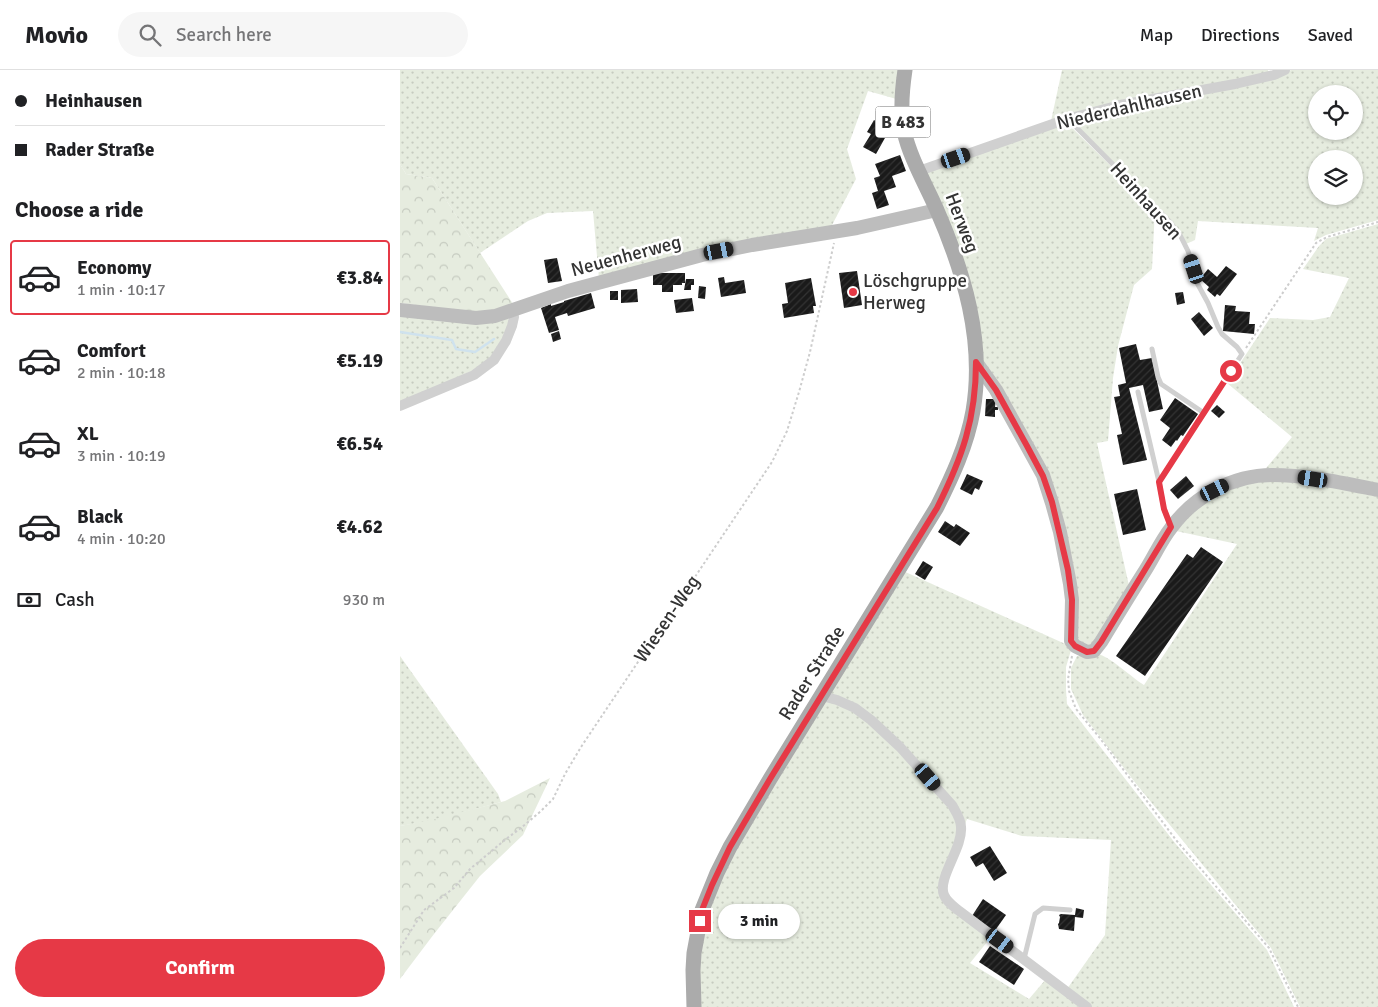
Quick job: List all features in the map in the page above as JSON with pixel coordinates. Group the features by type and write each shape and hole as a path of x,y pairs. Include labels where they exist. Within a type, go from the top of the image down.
{"main road":[{"name":"Herweg","path":"905,70 902,100 904,131 919,172 937,210 956,262 974,328 976,362"},
{"name":"Rader Straße","path":"694,1007 694,953 702,910 712,885 730,847 770,779 937,508 954,473 970,425 976,380 976,362"}],"street":[{"name":"Niederdahlhausen","path":"919,172 1067,119 1120,105 1235,84 1274,75 1285,70"},
{"name":"Neuenherweg","path":"400,310 476,318 495,316 568,291 702,254 836,230 857,228 937,210"},
{"path":"400,406 474,375 494,360 506,341 512,326 513,311"},
{"path":"976,362 996,390 1043,476 1060,532 1068,570 1072,600 1071,641 1075,646 1087,652 1094,651 1171,527 1188,509 1215,490 1229,483 1256,476 1272,475 1297,476 1378,490"},
{"path":"822,696 855,708 871,720 900,747 952,805 961,825 961,834 943,885 944,894 948,902 1087,1007"}],"lane":[{"name":"Heinhausen","path":"1067,119 1164,216 1180,235 1188,251 1196,281 1218,327 1222,334 1242,354"},
{"path":"1152,349 1161,384 1204,413"},
{"path":"1159,482 1242,354"},
{"path":"1138,392 1162,500 1171,527"},
{"path":"1024,959 1035,914 1043,908 1070,910"}],"path":[{"path":"1242,354 1316,243 1327,237 1378,222"},
{"name":"Wiesen-Weg","path":"400,948 424,910 454,888 470,869 535,817 554,798 581,746 772,462 787,431 799,392 826,281 836,230"},
{"path":"1075,646 1069,667 1068,679 1069,691 1076,709 1176,840 1269,948 1298,1007"}],"green space":[{"path":"400,70 903,70 900,100 868,91 847,149 856,179 831,227 599,279 593,211 547,213 528,221 480,253 432,178 406,174 400,164"},
{"path":"1062,70 1268,70 1269,74 1051,121"},
{"path":"1291,70 1378,70 1378,220 1326,235 1314,241 1318,228 1198,221 1195,240 1186,244 1181,235 1071,119 1277,76"},
{"path":"1065,121 1155,209 1152,269 1134,285 1118,346 1113,378 1108,441 1097,443 1130,590 1093,650 1075,645 1053,502 978,360 978,347 922,172"},
{"path":"400,164 406,174 432,178 513,304 496,310 477,313 400,303"},
{"path":"1378,224 1378,488 1262,473 1292,437 1227,383 1270,318 1313,320 1330,317 1349,278 1303,269 1326,239"},
{"path":"400,314 507,318 510,321 493,361 400,404"},
{"path":"1272,476 1378,493 1378,1007 1300,1007 1271,948 1137,785 1083,715 1071,689 1071,668 1077,656 1095,654 1108,659 1144,685 1237,544 1176,531 1180,523 1215,492"},
{"path":"901,570 1072,647 1066,667 1067,704 1175,843 1267,950 1294,1007 1089,1007 1067,989 1105,935 1111,840 1022,836 967,819 943,894 992,936 970,963 1029,999 1046,979 1084,1007 696,1007 696,954 719,874"},
{"path":"400,656 498,794 501,802 431,821 400,826"},
{"path":"550,778 523,835 480,876 400,979 400,826 505,801"}],"building":[{"path":"874,120 890,129 876,154 863,147 871,134 867,132"},
{"path":"900,155 906,171 892,176 896,187 884,191 889,205 877,209 872,193 878,191 874,178 880,176 875,164"},
{"path":"557,258 562,281 548,283 544,260"},
{"path":"1226,266 1237,274 1220,296 1217,294 1215,297 1207,290 1209,287 1200,279 1208,269 1217,277"},
{"path":"857,271 862,305 844,308 839,273"},
{"path":"653,273 685,273 685,283 673,285 673,292 662,292 662,285 653,285"},
{"path":"724,277 725,283 744,280 746,293 721,297 718,278"},
{"path":"811,278 816,306 813,306 814,313 784,318 782,304 788,303 785,283"},
{"path":"686,279 694,279 694,285 691,285 691,290 684,290"},
{"path":"699,286 706,287 705,299 698,298"},
{"path":"637,289 638,302 621,303 621,290"},
{"path":"610,291 618,291 618,300 610,300"},
{"path":"1183,292 1185,303 1177,305 1175,293"},
{"path":"591,293 595,308 568,316 567,313 555,317 559,330 549,333 541,308"},
{"path":"692,298 694,311 676,313 674,300"},
{"path":"1225,305 1236,306 1235,311 1250,312 1249,324 1255,324 1254,334 1223,331"},
{"path":"1199,312 1213,328 1204,336 1191,319"},
{"path":"559,331 561,339 553,342 551,334"},
{"path":"1136,344 1140,360 1152,358 1163,409 1149,412 1143,385 1129,388 1147,460 1123,465 1117,435 1122,434 1114,397 1120,396 1118,385 1126,383 1119,348"},
{"path":"1175,398 1198,414 1183,436 1181,435 1171,447 1162,440 1170,428 1160,420"},
{"path":"986,399 996,399 995,407 998,407 998,410 995,410 995,417 985,416"},
{"path":"1217,405 1225,412 1219,418 1211,411"},
{"path":"967,474 983,481 979,490 975,488 972,495 960,489"},
{"path":"1186,476 1194,486 1178,499 1170,490"},
{"path":"1137,489 1146,530 1123,535 1114,494"},
{"path":"945,521 954,527 956,524 970,533 960,546 938,532"},
{"path":"1201,547 1223,562 1145,676 1116,656 1187,554 1193,558"},
{"path":"923,561 933,567 925,580 915,574"},
{"path":"990,846 1007,873 994,881 983,863 976,867 970,857"},
{"path":"983,899 1006,915 994,932 972,916"},
{"path":"1076,908 1084,910 1083,918 1075,917 1074,931 1059,929 1059,915 1075,915"},
{"path":"990,946 1024,969 1014,985 979,962"}],"waterway":[{"path":"400,332 452,340 456,349 475,352 494,339"}],"place":[{"name":"Löschgruppe Herweg","path":"853,292"}],"route":[{"path":"700,921 702,910 712,885 730,847 937,508 954,473 970,425 975,391 976,362 996,390 1043,476 1060,532 1068,570 1072,600 1071,641 1082,651 1087,652 1094,651 1101,642 1171,527 1164,509 1159,482 1231,371"}]}
